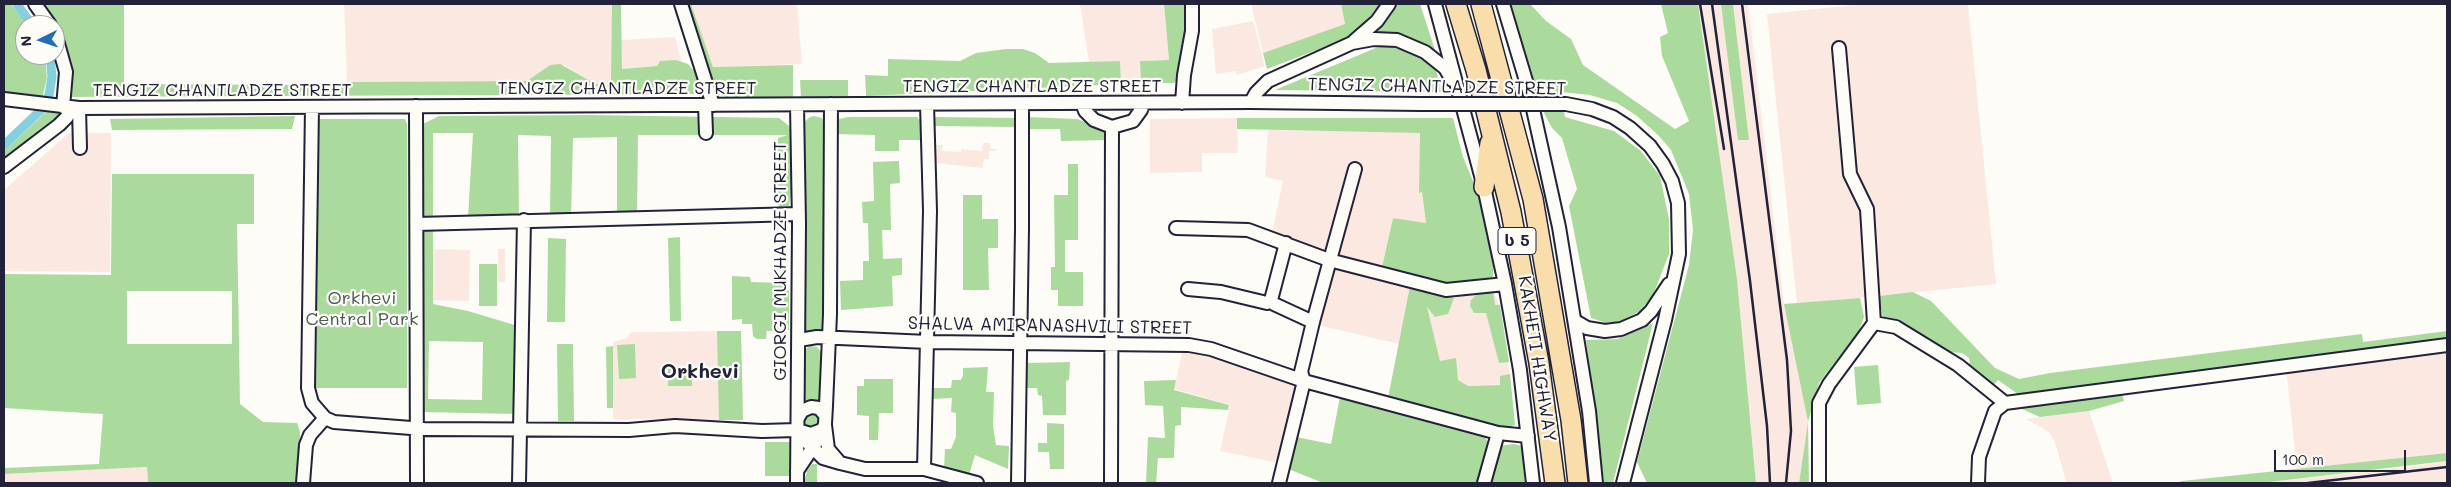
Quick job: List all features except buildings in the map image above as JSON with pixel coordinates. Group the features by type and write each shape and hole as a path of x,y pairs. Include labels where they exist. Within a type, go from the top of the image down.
{"highway":[{"name":"KAKHETI HIGHWAY","path":"1456,4 1512,212 1539,363 1554,483"},
{"name":"KAKHETI HIGHWAY","path":"1482,4 1533,199 1572,420 1578,483"},
{"path":"1484,187 1491,131"}],"street":[{"path":"36,4 43,15"},
{"path":"681,4 709,105 706,133"},
{"path":"1182,103 1184,75 1192,31 1192,4"},
{"name":"TENGIZ CHANTLADZE STREET","path":"1352,43 1377,21 1388,4"},
{"name":"KAKHETI HIGHWAY","path":"1435,4 1484,187 1505,284 1520,370 1533,483"},
{"path":"1503,4 1529,91 1559,227 1589,411 1596,483"},
{"name":"TENGIZ CHANTLADZE STREET","path":"1251,102 1261,87 1268,81 1352,43 1386,38 1416,47 1437,60 1445,68 1460,97"},
{"path":"1819,483 1819,403 1829,384 1874,323 1867,209 1850,174 1839,48"},
{"path":"4,167 67,117 66,72 64,65"},
{"name":"TENGIZ CHANTLADZE STREET","path":"4,99 67,107 1251,102 1566,104 1592,109 1630,128 1650,146 1672,181 1679,211 1679,254 1665,320 1623,483"},
{"path":"1082,104 1089,116 1099,123 1112,127 1133,120 1141,110 1143,103"},
{"path":"797,477 824,423 828,338 831,104"},
{"path":"924,469 930,211 927,104"},
{"path":"1018,483 1021,342 1022,104"},
{"name":"GIORGI MUKHADZE STREET","path":"797,105 799,214 797,477"},
{"path":"416,106 417,483"},
{"path":"67,107 80,148"},
{"path":"312,107 308,388 312,403 326,418 334,422 418,428 629,430 676,426 762,431 798,424 811,434 824,423"},
{"path":"1111,483 1113,343 1112,127"},
{"path":"1279,483 1304,381 1301,372 1313,322 1355,169"},
{"path":"417,224 799,214"},
{"path":"519,483 518,429 522,422 524,220"},
{"path":"1176,228 1238,229 1286,243 1329,260 1446,290 1505,284"},
{"path":"1188,289 1221,292 1268,304 1271,300 1286,243"},
{"path":"1574,321 1587,328 1605,331 1621,329 1642,320 1651,311 1673,278"},
{"path":"1271,300 1274,304 1313,322"},
{"path":"1874,323 1896,327 1958,364 2005,403"},
{"name":"SHALVA AMIRANASHVILI STREET","path":"799,340 828,338 928,342 1113,343 1201,346 1304,381 1498,433 1528,436"},
{"path":"1978,483 1979,457 1995,411 2005,403 2447,345"},
{"path":"840,463 828,449 824,423 819,408 811,407 802,410 798,424 812,449 823,458 840,463 865,469 924,469 977,483"},
{"path":"303,483 306,446 310,435 326,418"},
{"path":"1484,483 1498,433"}],"shaded area":[{"path":"344,4 612,4 612,85 596,84 564,65 550,65 527,81 347,82"},
{"path":"691,4 797,4 802,64 713,67"},
{"path":"1080,4 1164,4 1169,60 1140,61 1141,83 1121,84 1120,61 1089,62"},
{"path":"1251,4 1341,4 1345,24 1263,53"},
{"path":"1698,4 1721,4 1739,140 1749,139 1733,4 1748,4 1784,304 1808,422 1799,483 1756,483 1737,279"},
{"path":"1865,4 1968,4 1996,284 1797,304 1767,14"},
{"path":"1253,21 1265,66 1237,75 1236,71 1216,74 1212,29"},
{"path":"675,37 682,63 676,60 657,66 622,69 622,40"},
{"path":"1237,118 1238,153 1202,153 1202,172 1150,173 1150,119"},
{"path":"1268,130 1421,132 1419,192 1422,192 1426,223 1393,218 1382,267 1344,258 1327,250 1323,252 1272,233 1283,181 1265,177"},
{"path":"69,133 111,133 110,272 4,271 4,190"},
{"path":"983,143 990,143 990,148 996,149 996,151 989,151 989,159 984,159 983,168 935,163 935,145 943,145 942,151 961,152 961,149 982,151"},
{"path":"426,249 470,250 469,301 426,300"},
{"path":"498,249 505,249 505,282 498,282"},
{"path":"1332,268 1410,286 1399,344 1317,325"},
{"path":"1493,291 1500,305 1511,384 1467,386 1455,381 1440,361 1424,303"},
{"path":"741,331 743,420 613,419 613,342 627,338 631,332"},
{"path":"1183,349 1203,351 1299,388 1279,463 1220,451 1230,405 1174,389"},
{"path":"2447,350 2447,453 2297,469 2286,368"},
{"path":"2089,411 2113,483 2062,483 2066,481 2055,442 2049,432 2026,419"},
{"path":"2447,461 2447,483 2261,483 2422,465"},
{"path":"147,467 148,483 4,483 4,474"}],"green space":[{"path":"4,4 11,4 20,15 15,15 15,65 46,65 47,78 42,99 4,92"},
{"path":"40,4 124,4 124,84 283,85 347,82 527,81 550,65 560,64 596,84 611,85 612,4 621,4 622,69 657,66 660,61 676,60 688,64 695,72 702,94 67,97 69,76 65,65 65,15 44,15"},
{"path":"685,4 691,4 713,67 793,65 793,97 730,98 717,94"},
{"path":"1164,4 1186,4 1187,26 1178,81 1173,83 1141,83 1140,61 1169,60"},
{"path":"1341,4 1384,4 1369,24 1356,35 1267,69 1263,53 1345,24"},
{"path":"1395,4 1420,4 1435,50 1400,35 1386,33 1369,35 1390,13"},
{"path":"1510,4 1530,4 1546,21 1571,39 1583,65 1675,129 1689,121 1662,56 1660,37 1668,33 1661,4 1698,4 1737,279 1756,483 1647,483 1637,462 1689,265 1693,230 1689,194 1671,150 1637,116 1617,103 1590,95 1561,92 1565,117 1614,131 1641,151 1660,176 1669,219 1669,254 1653,295 1640,311 1622,321 1606,323 1591,318 1569,206 1577,189 1562,138 1552,128 1544,113"},
{"path":"1721,4 1733,4 1749,140 1738,140"},
{"path":"1383,45 1415,53 1430,63 1435,67 1442,92 1275,90"},
{"path":"1023,49 1035,53 1049,63 1120,61 1121,84 866,96 865,75 888,76 888,59 960,61 976,53"},
{"path":"800,80 848,80 848,96 801,97"},
{"path":"47,111 59,111 61,115 4,161 4,151"},
{"path":"591,115 779,118 789,126 794,139 793,180 789,206 779,207 780,195 778,195 778,138 787,135 638,135 637,213 617,213 617,137 573,138 571,214 550,215 551,136 518,135 519,216 468,217 473,133 433,133 433,304 468,311 518,326 518,414 421,412 423,124 439,116","holes":["429,341 483,342 482,400 428,399"]},
{"path":"295,116 292,129 112,130 110,119"},
{"path":"814,116 822,118 825,128 823,333 802,334 803,123"},
{"path":"848,117 917,117 924,124 925,140 899,140 899,151 875,151 875,135 835,134 839,119"},
{"path":"935,117 1018,118 1018,127 934,126"},
{"path":"1027,117 1077,119 1106,130 1107,140 1061,141 1060,129 1025,129"},
{"path":"1237,118 1453,118 1463,157 1480,198 1494,256 1493,277 1451,285 1382,267 1393,218 1426,223 1422,192 1419,193 1420,133 1237,129"},
{"name":"Orkhevi Central Park","path":"317,119 405,119 407,124 407,388 316,388"},
{"path":"899,161 900,183 890,184 891,230 882,230 883,259 902,258 902,275 892,276 893,306 841,310 840,281 863,280 863,261 869,261 868,223 863,223 862,202 874,201 873,162"},
{"path":"1068,164 1078,164 1078,240 1065,240 1065,272 1083,272 1083,306 1058,306 1058,290 1051,290 1051,267 1055,267 1054,195 1068,195"},
{"path":"112,174 254,174 254,224 237,224 240,404 263,422 297,423 300,432 299,483 148,483 147,467 4,474 4,468 99,464 103,414 4,408 4,274 111,275","holes":["127,291 232,291 232,344 127,344"]},
{"path":"963,195 982,195 982,219 998,219 998,248 988,248 989,290 963,290"},
{"path":"680,237 681,321 670,321 668,238"},
{"path":"548,238 566,239 565,322 547,322"},
{"path":"479,264 497,264 497,306 479,306"},
{"path":"732,276 750,277 751,282 786,283 787,290 789,291 789,330 767,331 767,328 766,339 757,339 753,336 752,324 742,324 742,319 732,320"},
{"path":"1410,286 1454,298 1448,314 1435,317 1427,307 1440,361 1456,358 1458,380 1468,386 1500,385 1500,376 1510,374 1515,425 1505,428 1388,398"},
{"path":"1493,291 1495,305 1500,305 1509,362 1499,363 1486,313 1474,313 1470,306 1471,300 1477,294"},
{"path":"1913,292 1931,301 1995,368 2019,379 2050,373 2362,334 2363,342 2447,331 2447,340 2019,395 1998,380 1992,387 1963,366 1970,363 1969,358 1962,353 1948,352 1883,318 1879,296"},
{"path":"1860,298 1864,317 1859,331 1819,383 1808,422 1784,304"},
{"path":"1653,323 1613,483 1604,483 1586,340 1618,339"},
{"path":"717,331 741,331 743,420 719,420"},
{"path":"557,344 573,344 574,421 558,421"},
{"path":"635,344 636,378 619,379 617,345"},
{"path":"613,346 613,408 607,408 606,347"},
{"path":"810,346 817,347 822,353 823,405 804,405 804,350"},
{"path":"1070,362 1069,380 1066,381 1066,415 1043,415 1042,396 1038,395 1037,388 1027,388 1027,363"},
{"path":"1878,365 1881,403 1857,405 1854,367"},
{"path":"668,366 692,366 692,386 668,386"},
{"path":"988,367 986,392 994,392 993,426 996,445 1009,446 1008,469 975,455 969,475 944,468 945,449 951,449 956,437 956,413 951,412 952,398 933,399 933,388 951,388 952,380 961,380 963,368"},
{"path":"864,379 893,379 893,413 879,413 878,440 869,440 869,416 857,415 857,386 864,386"},
{"path":"1176,380 1174,390 1229,405 1228,410 1181,407 1181,425 1175,426 1174,458 1158,458 1156,483 1146,483 1148,437 1165,438 1163,406 1145,405 1144,381"},
{"path":"2122,392 2124,401 2089,411 2040,417 2022,409 2020,405"},
{"path":"1340,397 1485,436 1488,444 1478,483 1323,483 1286,468 1296,437 1331,444"},
{"path":"809,412 815,412 820,417 818,426 809,428 804,423 804,417"},
{"path":"1808,422 1809,483 1799,483"},
{"path":"1047,423 1064,424 1064,469 1050,469 1049,452 1038,452 1038,443 1047,443"},
{"path":"765,442 790,442 789,476 765,476"},
{"path":"1514,444 1522,446 1525,483 1489,483 1499,446"},
{"path":"2447,453 2447,461 2261,483 2175,483 2182,481"},
{"path":"812,464 817,464 817,483 804,483 807,471"}],"waterway":[{"path":"17,4 25,15"},
{"path":"4,145 42,109 49,95 52,77 51,65"}],"railway":[{"path":"1700,4 1724,149"},
{"path":"1712,4 1750,281 1767,426 1770,483"},
{"path":"1742,4 1787,360 1791,431 1786,483"},
{"path":"2308,483 2447,467"}],"district":[{"name":"Orkhevi","path":"700,372"}]}
